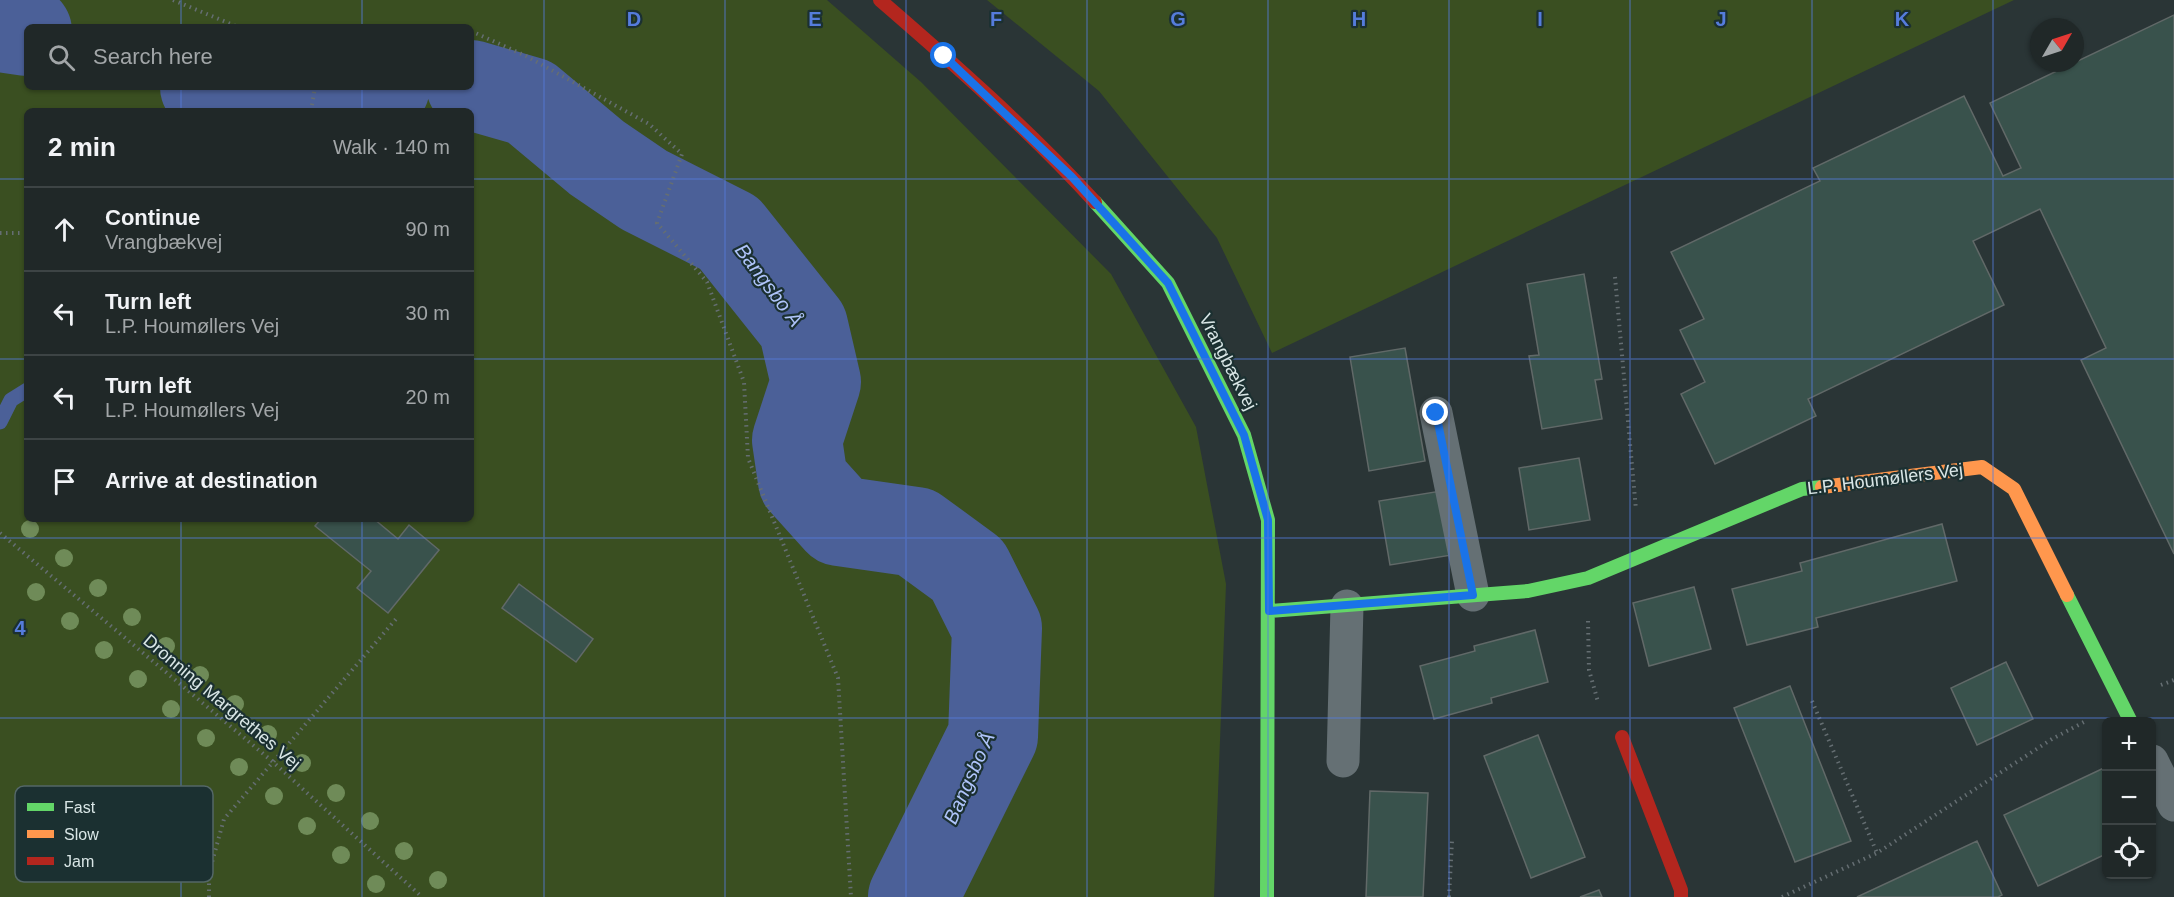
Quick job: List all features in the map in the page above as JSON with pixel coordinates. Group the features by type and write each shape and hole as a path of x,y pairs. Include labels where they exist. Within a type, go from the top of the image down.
{"street":[{"name":"Vrangbækvej","path":"879,0 944,56 1072,177 1168,283 1244,435 1268,520 1267,897"},
{"path":"1436,413 1473,595"},
{"name":"L.P. Houmøllers Vej","path":"1269,611 1528,591 1588,578 1802,489 1982,467 2014,489 2128,717"},
{"path":"1343,761 1347,606"},
{"path":"1622,737 1681,890 1681,897"},
{"path":"2156,771 2174,805"}],"path":[{"path":"173,0 231,24"},
{"path":"474,32 526,56 649,124 682,154 657,223 707,282 744,382 748,458 838,678 851,897"},
{"path":"312,108 314,90"},
{"path":"0,233 24,233"},
{"path":"1616,277 1640,556"},
{"name":"Dronning Margrethes Vej","path":"0,533 273,762 422,897"},
{"path":"1588,578 1588,670 1604,723 1622,737"},
{"path":"213,856 224,819 396,619"},
{"path":"1782,897 1876,853 2052,739 2174,680"},
{"path":"1812,701 1876,853"},
{"path":"1449,897 1452,842"},
{"path":"208,882 209,897"}],"green space":[{"path":"0,0 827,0 921,82 1111,274 1196,427 1226,584 1214,897 0,897"},
{"path":"987,0 2014,0 1272,353 1217,238 1099,91"}],"building":[{"path":"2174,15 2174,554 2081,360 2106,348 2040,209 1973,241 2004,305 1808,399 1816,416 1715,464 1681,394 1705,382 1680,330 1704,319 1671,252 1820,181 1813,168 1964,96 2003,176 2021,168 1990,103 2055,72 2084,72 2084,58"},
{"path":"1584,274 1602,379 1595,380 1602,419 1542,429 1529,356 1539,355 1527,284"},
{"path":"1405,348 1425,461 1369,471 1350,357"},
{"path":"1579,458 1590,520 1529,530 1519,468"},
{"path":"1441,491 1452,555 1390,565 1379,501"},
{"path":"318,522 378,522 398,539 409,525 439,550 388,613 357,588 371,571 315,526"},
{"path":"1942,524 1957,581 1816,618 1818,627 1747,645 1732,589 1802,571 1800,563"},
{"path":"519,584 593,639 576,662 502,608"},
{"path":"1694,587 1711,649 1649,666 1633,603"},
{"path":"1535,630 1548,682 1491,698 1492,703 1434,719 1420,666 1475,651 1474,646"},
{"path":"2006,662 2033,719 1977,745 1951,688"},
{"path":"1790,686 1851,841 1795,862 1734,708"},
{"path":"1538,735 1585,857 1531,878 1484,756"},
{"path":"2102,769 2102,856 2038,886 2004,815"},
{"path":"1370,791 1428,793 1423,897 1366,897"},
{"path":"1977,841 2002,895 1998,897 1857,897"},
{"path":"1599,890 1602,897 1580,897"}],"waterway":[{"name":"Bangsbo Å","path":"0,27 24,31"},
{"name":"Bangsbo Å","path":"474,86 530,102 597,158 644,190 729,233 803,326 816,382 797,440 803,481 839,521 916,532 968,570 997,628 993,736 913,897"},
{"name":"Bangsbo Å","path":"211,90 237,104 271,108"},
{"name":"Bangsbo Å","path":"283,108 351,90"},
{"path":"234,108 237,104"},
{"path":"0,422 11,400 24,392"}],"traffic: fast":[{"path":"1095,202 1168,283 1244,435 1268,520 1267,897"},
{"path":"1269,611 1528,591 1588,578 1802,489 1822,487"},
{"path":"2067,595 2128,717"}],"traffic: slow":[{"path":"1822,487 1982,467 2014,489 2067,595"}],"traffic: jam":[{"path":"880,0 1017,123 1095,202"},
{"path":"1622,737 1681,890 1681,897"}],"route":[{"path":"944,56 1072,177 1168,283 1244,435 1268,520 1269,611 1473,595 1436,413"}]}
